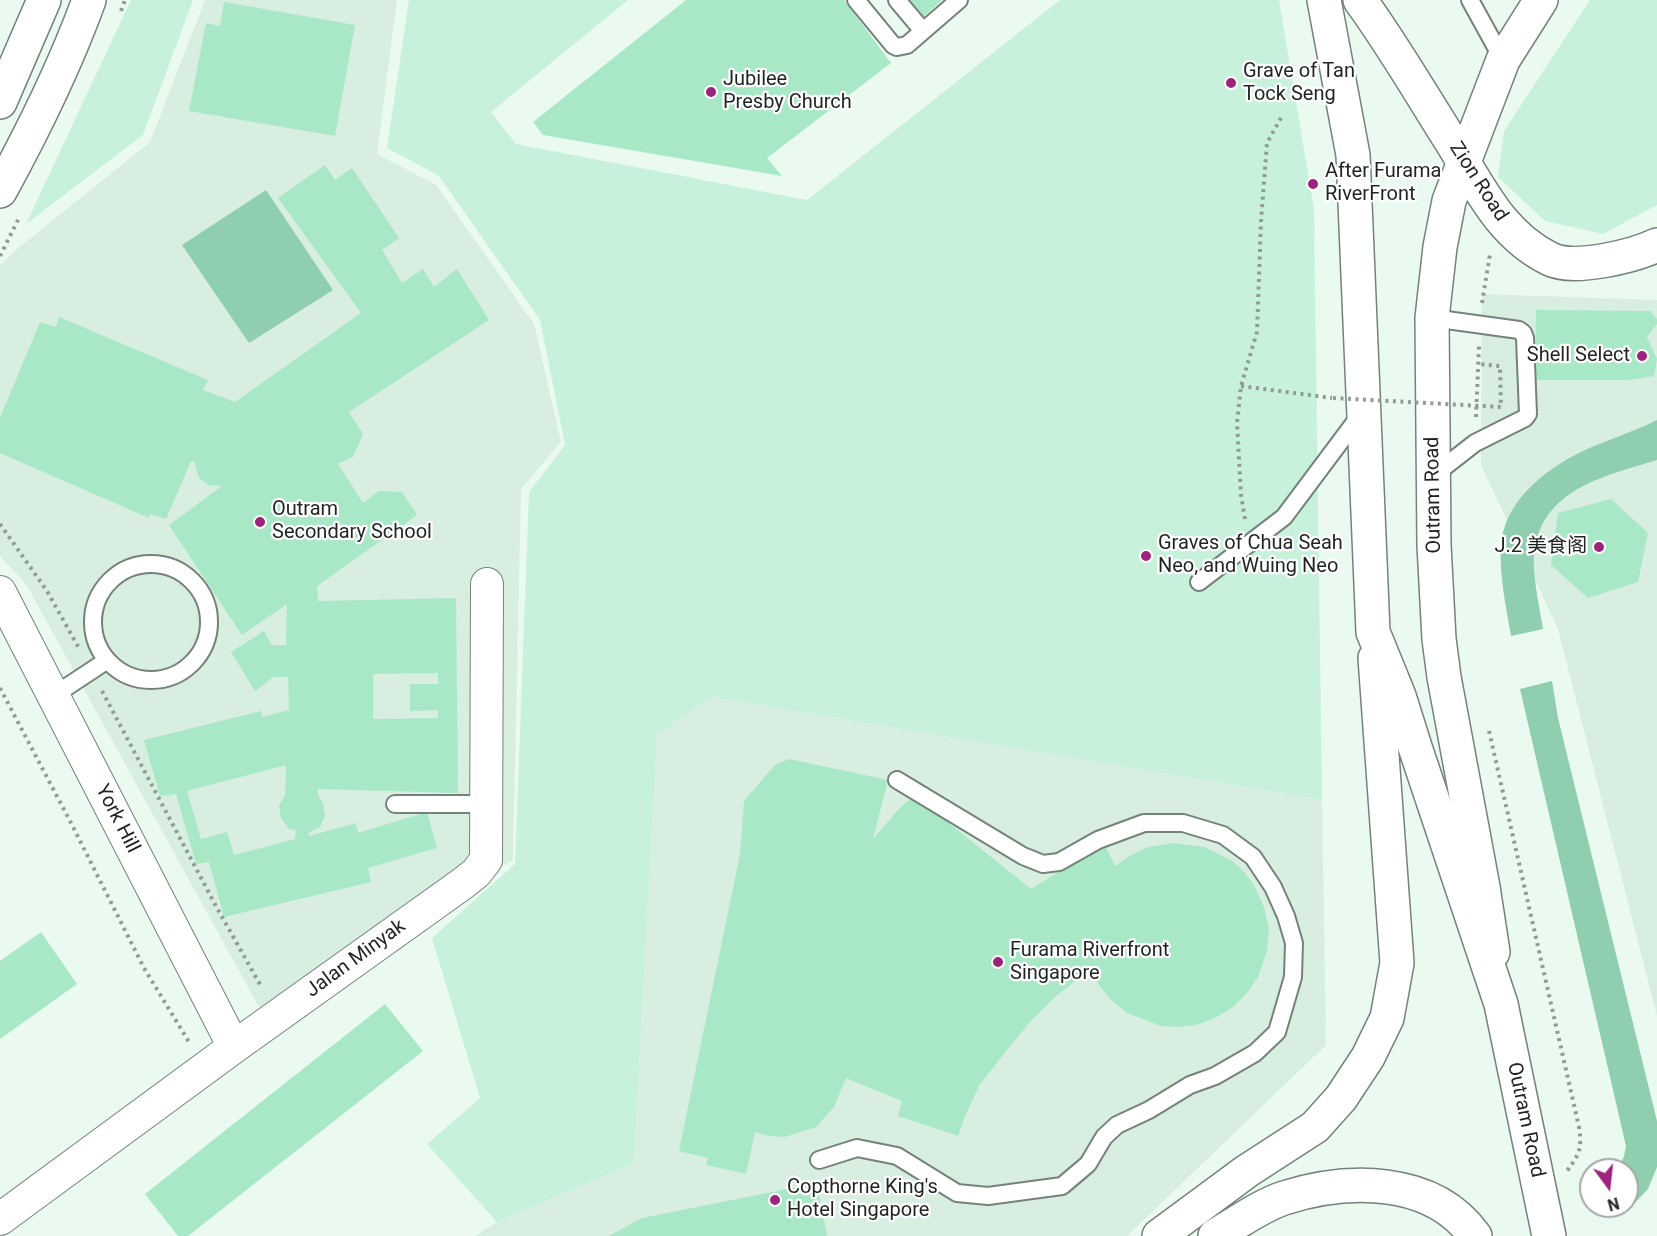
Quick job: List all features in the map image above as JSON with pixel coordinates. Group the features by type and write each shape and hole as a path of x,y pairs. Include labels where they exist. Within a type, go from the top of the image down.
{"main road":[{"path":"0,102 44,0"},
{"path":"0,191 71,49 88,0"},
{"name":"Outram Road","path":"1324,0 1353,155 1373,632 1399,696 1501,1004"},
{"name":"Zion Road","path":"1360,0 1464,161 1492,210 1519,239 1552,260 1587,264 1657,245"},
{"name":"Outram Road","path":"1541,0 1503,60 1449,201 1440,247 1432,318 1436,596 1439,639 1483,887 1501,1004 1549,1236"},
{"path":"1159,1236 1247,1172 1315,1127 1341,1098 1387,1018 1397,963 1373,632"},
{"path":"1215,1236 1249,1215 1282,1199 1342,1186 1367,1184 1404,1190 1435,1201 1468,1227 1475,1236"}],"street":[{"name":"Jalan Minyak","path":"0,1219 476,873 486,860 487,584"},
{"name":"York Hill","path":"0,592 234,1047"}],"lane":[{"path":"856,0 892,45 897,47 907,45 959,0"},
{"path":"897,0 923,31"},
{"path":"1470,0 1503,60"},
{"path":"1432,318 1519,330 1523,333 1528,414 1525,418 1462,452 1434,475"},
{"path":"1199,582 1284,517 1364,409"},
{"path":"147,564 168,566 187,576 201,592 209,612 208,634 200,654 185,670 165,678 144,680 123,674 106,661 95,642 92,621 96,600 108,582 126,569 147,564"},
{"path":"53,696 106,661"},
{"path":"819,1160 856,1148 897,1156 957,1193 988,1196 1062,1186 1088,1164 1104,1137 1117,1125 1149,1110 1190,1085 1215,1076 1255,1053 1277,1032 1293,977 1294,943 1286,916 1273,886 1253,857 1223,835 1183,823 1144,823 1098,840 1059,862 1043,864 1023,856 897,780"},
{"path":"395,804 487,804"}],"path":[{"path":"1249,544 1241,495 1237,423 1241,386 1257,332 1261,221 1267,143 1282,116"},
{"path":"1462,452 1463,427 1475,425 1482,294 1497,215"},
{"path":"1241,386 1333,398 1501,407 1500,366 1478,364"},
{"path":"0,524 47,591 142,764 217,908 278,1016"},
{"path":"0,688 144,968 205,1068"},
{"path":"1487,726 1582,1144 1578,1156 1563,1177"}],"shaded area":[{"path":"131,0 193,0 143,135 26,224"},
{"name":"Outram Secondary School","path":"205,0 397,0 377,154 436,185 534,324 561,442 521,489 513,860 259,1007 26,584 0,556 0,266 11,254 150,142"},
{"path":"409,0 628,0 491,112 516,144 807,200 1060,0 1279,0 1314,209 1322,800 712,697 657,734 634,1163 497,1222 427,1144 480,1098 432,938 515,864 529,492 565,445 540,320 439,176 387,148"},
{"path":"1590,0 1657,0 1657,205 1603,234 1545,221 1498,177 1504,131"},
{"path":"266,190 333,290 249,343 182,245"},
{"path":"1482,294 1657,300 1657,1016 1558,629 1481,465"},
{"path":"1657,420 1657,460 1617,472 1578,489 1562,500 1548,515 1539,533 1534,555 1535,581 1543,629 1511,636 1502,579 1501,545 1509,516 1517,502 1538,480 1564,461"},
{"path":"1552,681 1558,718 1657,1121 1657,1167 1648,1189 1639,1198 1639,1158 1623,1158 1626,1146 1520,689"},
{"path":"712,697 1322,800 1326,1045 1127,1236 475,1236 497,1222 634,1163 657,733"}],"building":[{"name":"Jubilee Presby Church","path":"686,0 844,0 891,63 767,158 782,176 543,135 533,122"},
{"path":"907,0 942,0 921,19"},
{"path":"224,2 355,25 335,136 189,111 206,23 220,26"},
{"path":"325,165 335,180 352,168 399,238 382,250 402,283 423,269 434,287 457,269 489,320 349,412 363,434 353,457 338,464 363,503 379,491 402,492 417,515 317,586 318,601 456,598 458,793 318,789 325,816 320,827 308,833 309,836 356,823 358,833 427,812 437,848 368,868 371,882 224,917 209,862 196,864 176,794 160,796 144,740 261,711 262,717 289,710 288,677 273,677 255,691 231,652 264,631 272,645 286,645 287,604 242,635 169,525 222,486 209,485 199,478 194,462 191,461 166,519 151,514 149,518 0,453 0,418 40,322 56,327 59,317 208,380 203,390 235,402 361,313 278,198","holes":["438,673 438,684 410,684 410,711 438,710 438,718 373,719 373,674","286,765 285,795 279,806 281,818 289,829 296,830 295,839 234,855 227,832 201,839 187,791"]},
{"path":"1536,310 1650,311 1657,319 1657,324 1647,337 1657,359 1654,376 1630,380 1535,380"},
{"path":"1611,499 1648,533 1638,582 1588,598 1551,565 1558,513"},
{"name":"Furama Riverfront Singapore","path":"789,759 888,780 873,839 914,795 1031,889 1104,843 1115,866 1148,847 1174,843 1205,847 1232,861 1244,872 1254,885 1264,907 1269,929 1267,951 1258,977 1233,1007 1215,1018 1196,1025 1179,1027 1161,1026 1127,1013 1109,998 1090,970 1057,995 1030,1022 1003,1055 980,1084 958,1136 898,1116 902,1101 846,1078 834,1107 816,1127 785,1137 755,1132 746,1174 706,1165 708,1158 679,1151 740,854 744,801 775,765"},
{"path":"41,932 77,984 0,1039 0,961"},
{"path":"385,1004 423,1051 188,1236 178,1236 145,1194"},
{"name":"Copthorne King's Hotel Singapore","path":"817,1183 827,1236 609,1236 642,1218"}],"place":[{"name":"Grave of Tan Tock Seng","path":"1231,83"},
{"name":"Jubilee Presby Church","path":"711,92"},
{"name":"After Furama RiverFront","path":"1313,184"},
{"name":"Shell Select","path":"1642,356"},
{"name":"Outram Secondary School","path":"260,522"},
{"name":"J.2 美食阁","path":"1599,547"},
{"name":"Graves of Chua Seah Neo, and Wuing Neo","path":"1146,556"},
{"name":"Furama Riverfront Singapore","path":"998,962"},
{"name":"Copthorne King's Hotel Singapore","path":"775,1200"}]}
